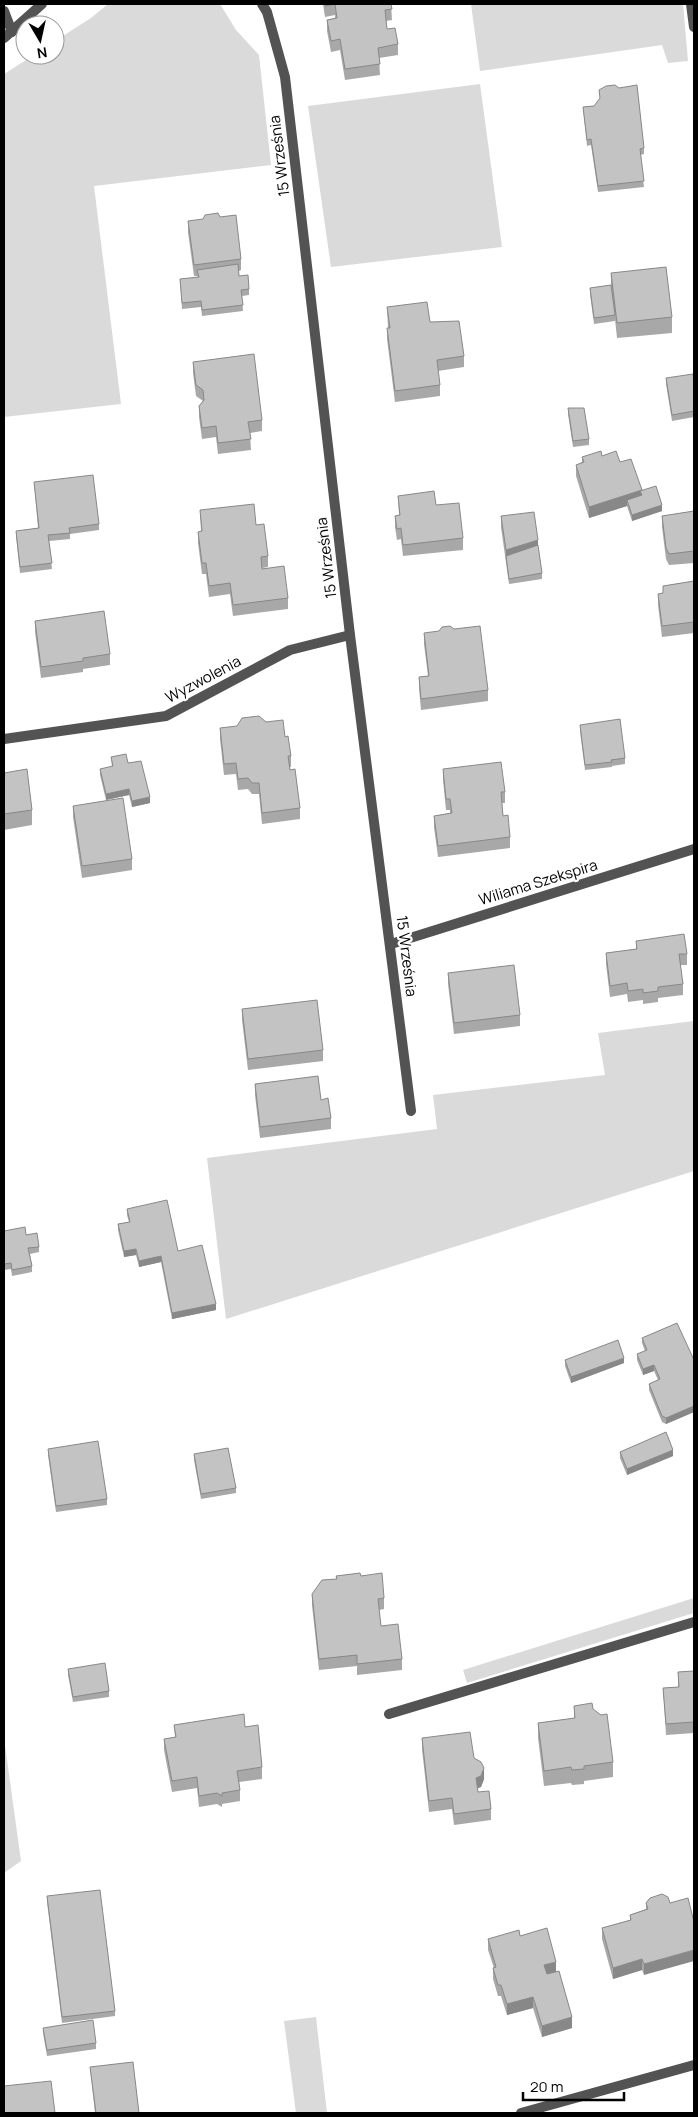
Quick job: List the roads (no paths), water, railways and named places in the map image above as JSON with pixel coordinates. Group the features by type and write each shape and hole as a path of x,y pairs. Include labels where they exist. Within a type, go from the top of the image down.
{"street":[{"path":"8,35 42,4"},
{"name":"15 Września","path":"262,4 267,12 285,77 350,635 411,1111"},
{"path":"692,4 694,26"},
{"path":"4,11 8,35"},
{"name":"Wyzwolenia","path":"4,739 166,716 290,650 350,635"},
{"name":"Wiliama Szekspira","path":"391,944 694,849"},
{"path":"389,1714 694,1622"},
{"path":"521,2113 694,2065"}]}
